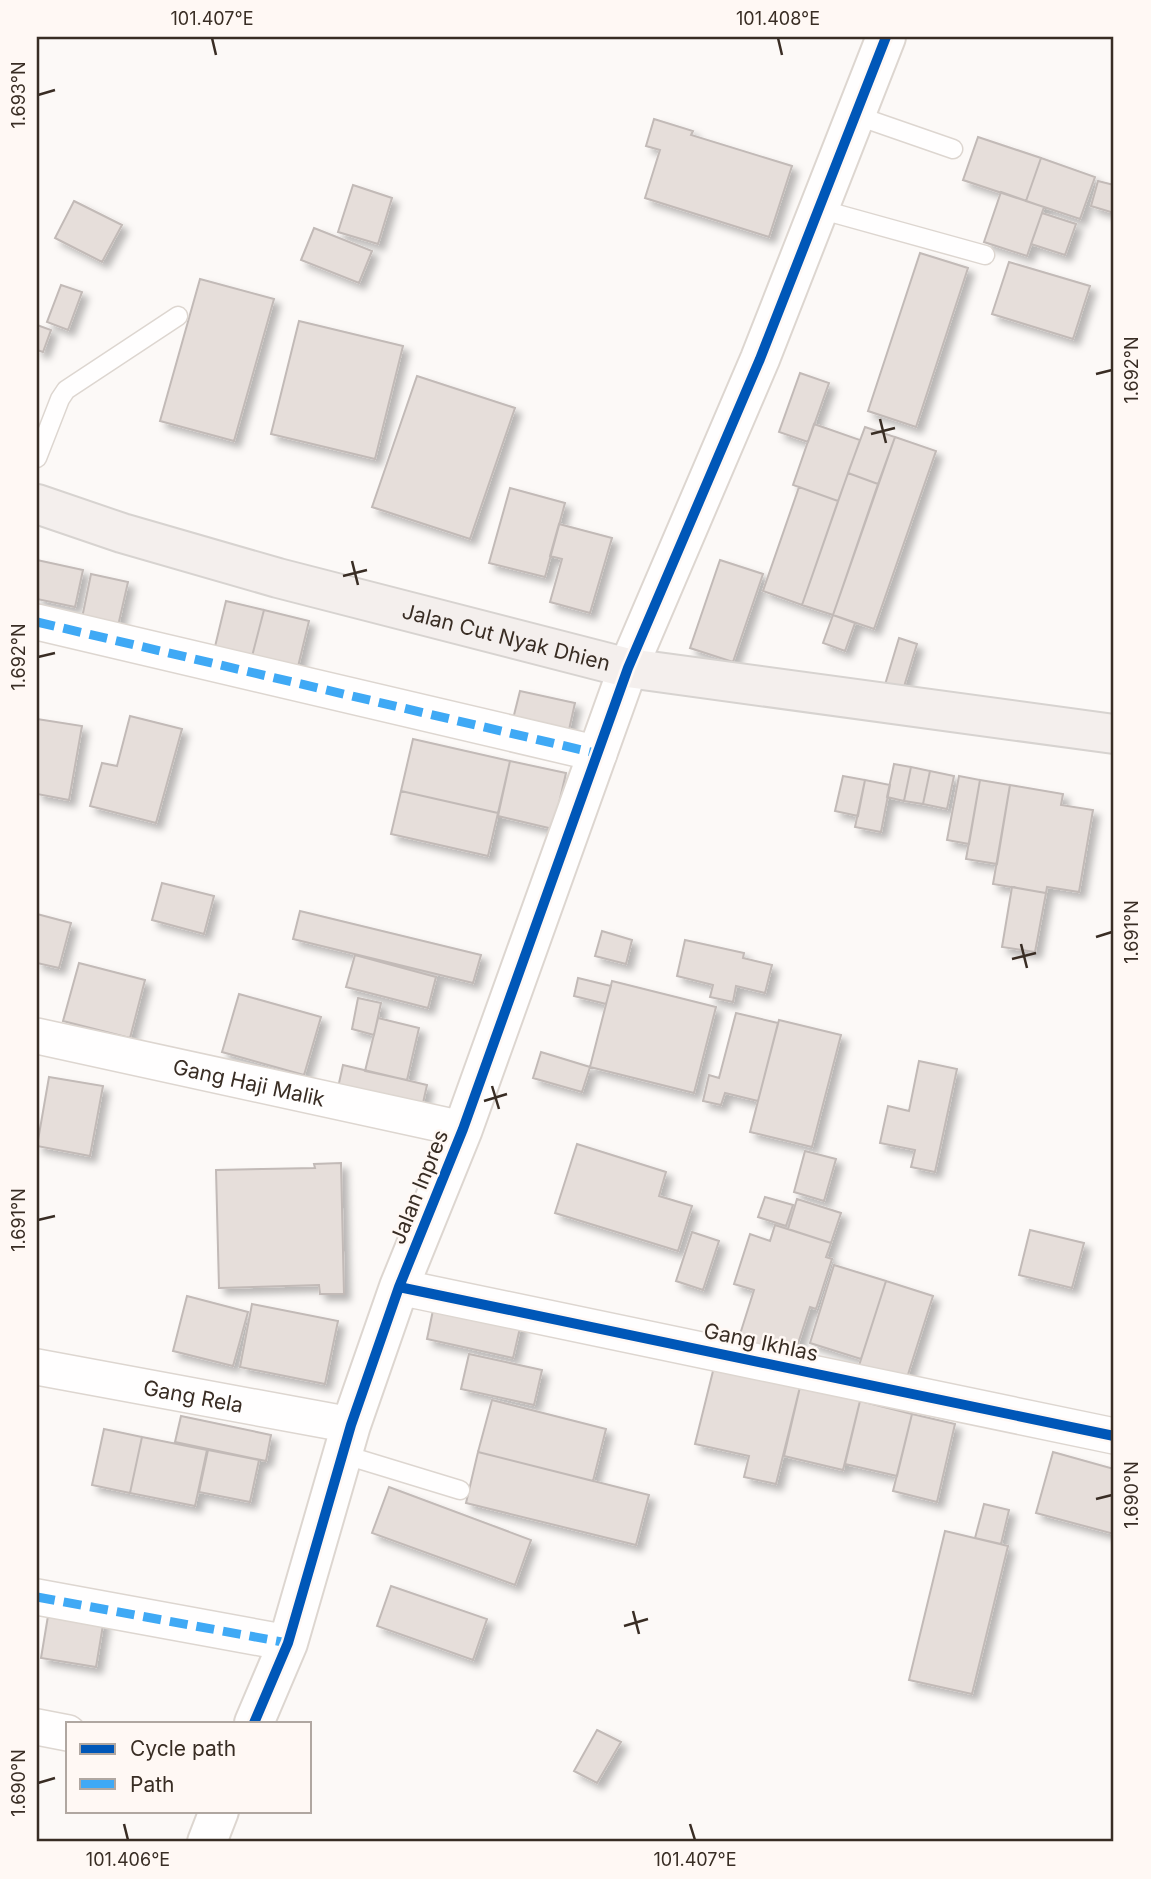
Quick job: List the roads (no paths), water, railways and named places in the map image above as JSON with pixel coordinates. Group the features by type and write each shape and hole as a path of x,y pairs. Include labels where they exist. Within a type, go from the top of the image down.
{"main road":[{"name":"Jalan Cut Nyak Dhien","path":"37,504 122,533 278,578 628,668 1114,734"}],"street":[{"name":"Jalan Inpres","path":"254,1722 288,1643 346,1439 400,1287 463,1129 628,668 760,359 886,37"},
{"path":"37,622 599,754"},
{"name":"Gang Haji Malik","path":"37,1036 463,1129"},
{"name":"Gang Ikhlas","path":"400,1287 1114,1436"},
{"name":"Gang Rela","path":"37,1367 346,1439"},
{"path":"37,1597 288,1643"},
{"path":"37,1727 66,1733"},
{"path":"207,1842 219,1812"}],"lane":[{"path":"855,115 953,149"},
{"path":"819,209 985,255"},
{"path":"37,458 60,398 66,390 178,316"},
{"path":"346,1439 460,1490"}]}
